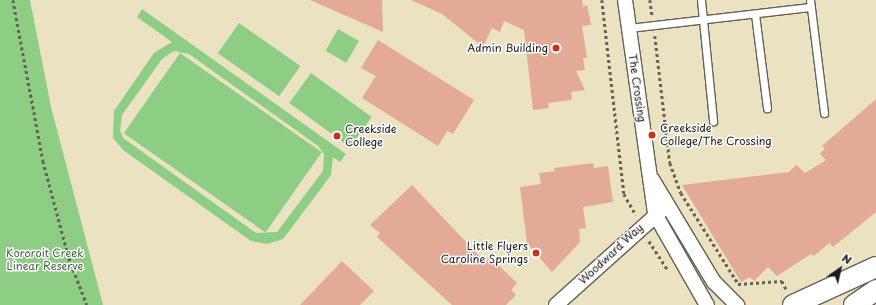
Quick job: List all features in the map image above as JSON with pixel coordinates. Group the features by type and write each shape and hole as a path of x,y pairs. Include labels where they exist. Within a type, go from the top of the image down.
{"main road":[{"path":"794,304 876,267"},
{"path":"854,305 876,290"}],"street":[{"name":"The Crossing","path":"625,0 655,214 707,305"},
{"name":"The Crossing","path":"650,176 723,294 737,305"},
{"name":"Woodward Way","path":"556,305 655,214 669,205"}],"lane":[{"path":"701,0 713,121"},
{"path":"629,28 755,14 810,4 824,113"},
{"path":"755,14 767,108"}],"path":[{"path":"13,0 43,161 69,258 87,305"},
{"path":"602,0 624,194 669,273"},
{"path":"650,0 670,163 681,193 738,284"},
{"path":"723,294 738,284 759,285 782,281 794,304"}],"green space":[{"name":"Kororoit Creek Linear Reserve","path":"0,0 30,0 51,107 103,305 0,305"},
{"path":"142,9 346,154 340,162 333,157 331,175 283,239 267,244 251,241 123,150 113,138 114,111 154,53 172,42 137,17","holes":["174,51 189,54 318,146 324,154 323,171 277,232 256,233 123,138 120,130 122,115 162,59"]},
{"path":"239,23 300,66 279,96 218,53"},
{"path":"338,29 359,41 346,63 326,51"},
{"path":"180,53 322,152 266,233 124,133"},
{"path":"311,73 372,117 350,147 289,103"}],"building":[{"path":"310,0 382,0 383,32"},
{"name":"Admin Building","path":"411,0 582,0 583,7 587,5 591,25 582,26 587,58 583,58 585,70 576,71 585,90 571,92 572,100 548,103 549,108 533,110 524,30 504,21 500,32 492,28 483,47 442,14"},
{"path":"378,40 474,100 453,134 447,131 438,146 362,98 376,76 361,68"},
{"path":"876,99 876,212 833,247 829,243 814,256 811,254 777,276 768,267 754,281 750,277 741,282 682,185 789,172 796,165 805,173 826,160 820,154 825,148 822,146"},
{"path":"593,163 594,168 608,166 613,202 583,207 586,228 579,229 580,242 552,272 527,243 520,187 541,184 539,173 555,171 554,168"},
{"path":"412,185 485,262 490,257 517,283 511,290 516,295 506,305 452,305 377,237 380,233 370,225"},
{"path":"342,261 374,291 360,305 300,305"}],"place":[{"name":"Admin Building","path":"556,48"},
{"name":"Creekside College/The Crossing","path":"652,135"},
{"name":"Creekside College","path":"337,136"},
{"name":"Little Flyers Caroline Springs","path":"536,253"}]}
